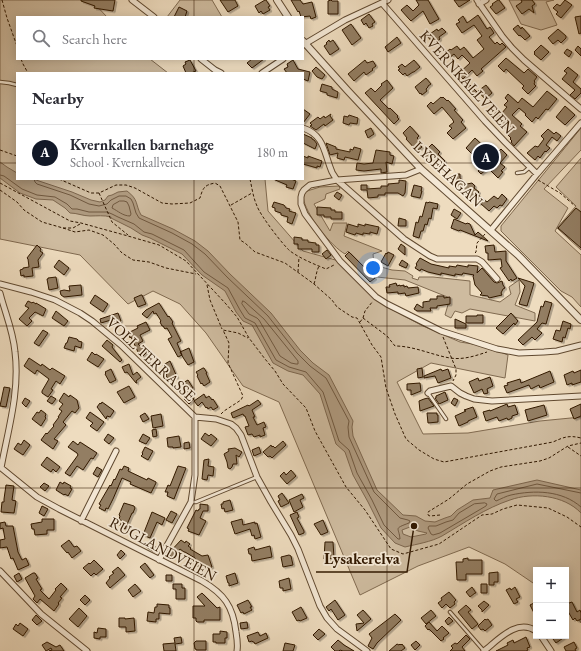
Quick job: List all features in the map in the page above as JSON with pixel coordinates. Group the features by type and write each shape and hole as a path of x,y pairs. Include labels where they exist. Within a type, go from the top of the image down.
{"street":[{"path":"132,0 153,16"},
{"path":"277,0 287,16"},
{"path":"304,44 345,20 388,0"},
{"path":"486,0 478,2 512,48 581,109"},
{"name":"KVERNKALLVEIEN","path":"382,3 485,121 530,166 536,176"},
{"name":"LYSEHAGAN","path":"304,44 421,169 518,255 581,320"},
{"path":"202,60 219,72"},
{"path":"264,72 282,60"},
{"path":"490,229 581,123"},
{"path":"304,128 308,129 318,136 337,180 404,239 437,259 477,259 482,262 497,279"},
{"path":"421,169 406,175 337,180 309,185 302,193 301,204 305,214 340,262 376,297 387,304 441,331 497,349 519,352 544,352 557,351 581,345"},
{"name":"VOLL TERRASSE","path":"0,284 55,300 80,313 121,345 195,417 216,419 231,424 236,428 241,435 257,477 295,542 320,606 327,618 337,629 367,651"},
{"path":"0,292 12,330 16,372 15,394 0,467"},
{"path":"428,393 430,391 451,386 460,393 474,399 492,401 581,396"},
{"path":"159,560 191,502 196,475 195,417"},
{"path":"81,521 116,451"},
{"name":"RUGLANDVEIEN","path":"0,467 37,497 81,521 212,587 221,595 233,614 236,626 237,651"},
{"path":"0,571 41,614 87,651"},
{"path":"484,651 512,629 524,627 533,630"},
{"path":"543,639 551,651"}],"lane":[{"path":"0,82 16,85"},
{"path":"517,173 524,172 530,166"},
{"path":"428,393 446,419"},
{"path":"191,502 196,502 257,477"},
{"path":"450,612 484,651"}],"path":[{"path":"2,0 16,43"},
{"path":"21,60 27,72"},
{"path":"0,150 16,156"},
{"path":"536,176 575,206"},
{"path":"60,180 91,193 99,193 116,185 126,186 135,188 162,203 172,204 190,203 200,198 203,189 208,185 215,183 220,186 238,222 240,240 245,242 256,252 285,263 298,272 299,257"},
{"path":"250,180 257,208 275,234 289,250 299,257 326,269 340,262"},
{"path":"0,183 70,221 159,245 186,261 237,317 249,338 275,371 283,384 306,408 315,431 346,488 365,510 391,549 403,554 440,544 482,516 517,505 548,508 567,517 581,527"},
{"path":"0,190 17,202 24,210 42,222 75,232 89,230 103,235 122,253 134,260 149,262 166,268 198,274"},
{"path":"230,206 252,192"},
{"path":"99,193 112,222 128,236"},
{"path":"63,228 73,228 81,223"},
{"path":"475,253 477,243 490,229"},
{"path":"314,284 316,279 316,271 319,266"},
{"path":"207,284 210,300 228,343 228,363 243,396 241,400 224,411 216,419"},
{"path":"359,322 365,311 376,297"},
{"path":"362,318 387,336 395,346 404,346 451,358 470,357 497,349"},
{"path":"223,330 238,333 249,338"},
{"path":"441,331 456,369 456,375 451,386"},
{"path":"440,515 430,516 428,515 428,512 449,499 467,484 490,471 500,467 540,461 549,458 568,446 581,443"},
{"path":"568,446 581,456"}],"shaded area":[{"path":"0,0 91,0 106,16 16,16 16,60 151,60 167,72 16,72 16,180 265,180 268,211 303,251 339,261 387,307 423,326 460,342 485,346 508,355 505,378 431,363 397,382 423,434 468,433 540,421 581,417 581,623 573,610 569,608 569,567 533,567 533,583 505,564 469,547 418,566 360,595 279,402 243,386 206,333 180,304 153,291 128,304 80,255 0,239"},
{"path":"180,0 212,0 221,16 168,16"},
{"path":"509,0 554,0 546,2 557,25 541,30 521,24"},
{"path":"581,128 581,150 544,189 568,208 555,231 581,255 581,307 572,297 561,291 501,231 501,226"},
{"path":"581,158 581,250 557,228 576,206 556,187"},
{"path":"339,186 340,189 326,194 325,199 314,204 330,231 333,223 347,223 344,236 382,251 373,254 374,265 392,270 405,271 413,276 412,278 418,280 419,277 433,277 470,281 470,295 500,302 511,294 509,287 519,280 520,292 515,305 535,313 535,321 470,309 462,313 455,311 451,318 445,315 450,298 405,280 377,277 373,279 348,251 345,254 333,245 315,223 306,208 304,192 320,187"}],"water":[{"path":"0,162 16,172 16,180 36,180 91,200 100,202 105,200 108,196 118,192 127,191 135,200 141,215 173,229 195,241 208,251 271,313 300,350 313,363 329,375 353,421 353,436 377,490 403,515 416,516 425,521 435,522 451,516 457,510 473,500 490,498 493,490 537,480 581,490 581,513 566,502 557,499 528,496 510,500 492,507 433,540 405,547 395,543 381,528 353,475 345,452 336,444 320,394 303,375 288,371 273,363 252,325 243,321 236,312 225,291 202,275 182,254 142,235 111,217 87,216 70,213 53,200 36,199 20,193 0,178","holes":["410,527 427,533 411,537 403,534 402,530"]}],"building":[{"path":"81,0 115,0 113,11 94,8 95,6"},
{"path":"220,0 235,0 238,6 228,12"},
{"path":"265,0 270,6 268,7 270,10 263,14 261,11 259,13 255,6"},
{"path":"291,0 300,0 303,4 312,2 316,17 311,19 310,16 301,16 299,11 298,12"},
{"path":"416,0 428,0 439,19 430,24 423,11 411,21 401,10 407,5 413,11 419,5"},
{"path":"454,0 470,0 459,7"},
{"path":"498,0 505,8 496,14 490,7"},
{"path":"521,0 532,0 535,4 532,6 534,13 529,9 522,14 516,6 522,2"},
{"path":"565,0 572,5 561,18 556,14 558,12 553,8 557,4 560,6"},
{"path":"328,1 338,1 338,14 328,14"},
{"path":"179,7 187,11 185,16 174,16"},
{"path":"369,14 375,22 372,24 373,26 369,28 366,23 364,25 361,20"},
{"path":"478,15 487,29 490,27 494,33 489,37 495,44 497,42 500,45 502,43 506,47 481,69 483,71 477,76 472,70 463,79 458,74 470,63 462,55 458,59 454,54 449,58 445,53 457,46 460,50 464,47 473,58 484,49 477,40 482,36 474,25 462,33 456,24 460,22 458,20 463,16 467,23"},
{"path":"581,16 581,33 579,34 575,17"},
{"path":"351,24 361,38 352,45 342,30"},
{"path":"518,25 521,29 522,27 530,36 525,40 513,29"},
{"path":"442,28 446,32 439,37 440,39 434,44 427,36 437,29 438,31"},
{"path":"558,29 566,36 566,38 561,43 558,40 553,44 548,38"},
{"path":"397,37 401,43 388,52 385,47"},
{"path":"329,40 330,42 333,40 339,49 330,55 324,46"},
{"path":"541,45 549,52 541,60 534,54 534,52"},
{"path":"578,46 581,49 581,56 575,50"},
{"path":"567,49 572,52 569,57 564,53"},
{"path":"506,58 524,73 528,69 537,77 534,81 536,86 528,94 522,88 524,86 506,69 504,72 498,66"},
{"path":"190,60 196,71 186,72 183,66 186,64 185,62"},
{"path":"251,60 263,60 252,68 247,63"},
{"path":"293,60 298,69 310,72 308,81 304,79 304,72 286,72 284,69 288,67 287,64"},
{"path":"365,60 367,63 373,61 376,66 366,75 364,72 354,81 348,74"},
{"path":"414,60 420,67 414,72 407,76 405,73 403,75 398,70 400,69 398,67 402,64 405,67"},
{"path":"316,67 325,75 322,79 317,77 312,71"},
{"path":"568,67 578,75 573,82 581,89 581,93 575,99 570,95 575,90 562,79 567,73 564,71"},
{"path":"426,78 431,84 426,89 427,91 422,95 415,87"},
{"path":"387,80 393,88 380,100 398,116 397,117 399,119 394,124 365,93 371,88 375,92 382,85 381,84"},
{"path":"322,84 332,87 332,89 338,92 337,98 320,91"},
{"path":"469,84 478,93 474,96 465,88"},
{"path":"486,85 492,93 485,99 478,91"},
{"path":"547,91 557,99 538,119 536,117 532,122 519,108 512,115 522,124 520,126 527,132 514,146 511,142 511,138 506,133 509,131 492,116 497,111 501,114 507,107 504,105 508,101 505,98 508,94 518,103 522,98 533,107"},
{"path":"441,97 447,101 448,100 456,109 454,110 463,120 461,122 466,128 453,139 447,133 452,128 449,126 454,122 453,120 442,107 434,114 427,106 431,102 433,104"},
{"path":"565,106 575,115 565,125 556,117"},
{"path":"304,110 310,114 304,122"},
{"path":"331,114 330,116 333,120 325,126 324,124 316,130 310,126 312,125 310,123 318,117 320,119 324,116 325,118"},
{"path":"349,115 358,118 357,124 350,123 349,125 343,123 344,116 348,117"},
{"path":"410,126 419,136 417,138 420,141 418,143 422,147 417,151 406,139 407,138 403,133"},
{"path":"371,128 374,134 368,138 365,131"},
{"path":"548,129 554,134 556,132 561,136 557,141 552,137 546,145 550,148 546,152 545,151 540,158 538,156 535,160 527,153 535,146 538,147 544,139 541,136"},
{"path":"304,134 314,140 317,144 315,149 304,144"},
{"path":"475,138 494,156 501,149 507,155 500,163 505,167 501,171 503,172 498,178 488,168 481,174 478,171 483,165 466,148"},
{"path":"326,143 336,147 336,149 350,152 350,149 353,150 354,147 361,149 358,160 345,157 344,160 337,158 338,153 330,155"},
{"path":"432,144 440,152 438,154 445,161 438,168 435,165 434,166 423,153"},
{"path":"376,150 390,152 390,155 394,156 392,164 386,162 387,172 381,173 381,169 364,171 356,170 357,163 373,163"},
{"path":"304,156 308,158 308,156 322,161 320,167 317,166 317,168 304,164"},
{"path":"455,174 460,174 460,178 467,184 472,183 475,186 474,188 479,192 477,194 487,202 494,196 498,199 502,194 507,199 502,206 500,205 497,208 494,206 489,211 480,203 479,204 465,195 451,182"},
{"path":"275,180 296,181 293,189 286,187 287,185"},
{"path":"399,180 406,181 405,193 403,196 398,193 385,193 385,195 378,195 378,197 368,198 367,190 361,190 361,185 367,185 367,189 381,188 381,186 388,186 388,184 399,183"},
{"path":"414,185 422,187 420,198 411,196"},
{"path":"337,192 342,195 339,200 334,196"},
{"path":"274,202 284,205 286,208 290,209 289,211 296,213 292,224 287,222 288,217 275,211 275,208 272,207"},
{"path":"426,202 438,204 437,209 433,208 431,219 429,218 427,225 425,224 419,238 413,236 416,222 418,223 420,216 422,217"},
{"path":"317,207 331,208 331,210 335,210 335,212 342,212 342,219 331,219 331,217 324,217 324,215 317,215"},
{"path":"576,208 581,212 581,248 558,228"},
{"path":"454,209 461,213 457,219 451,215"},
{"path":"399,218 406,220 406,226 398,226"},
{"path":"454,219 470,224 475,235 478,232 488,241 451,228"},
{"path":"348,224 358,227 358,224 365,226 365,224 379,227 377,234 370,232 370,234 363,233 363,235 356,233 355,235 346,232"},
{"path":"294,237 316,243 316,245 319,245 319,252 312,252 312,249 298,249 298,244 294,244"},
{"path":"401,244 405,247 405,255 398,249"},
{"path":"37,245 43,253 38,260 39,267 32,268 33,276 21,276 20,270 29,267 27,258"},
{"path":"494,245 495,252 506,251 506,261 517,278 512,281 511,279 509,281 500,268 502,267 501,259 488,260 488,253 486,253 485,246"},
{"path":"327,250 331,255 326,259 322,254"},
{"path":"349,252 375,278 370,282 345,256"},
{"path":"388,252 394,255 388,266 381,262"},
{"path":"420,258 431,264 449,268 449,266 456,267 457,265 468,267 468,265 478,266 477,273 482,268 494,282 497,283 502,281 505,288 501,293 502,295 489,298 488,296 480,295 482,293 475,285 474,275 463,273 462,275 455,274 455,276 441,273 441,275 421,269 420,271 415,268"},
{"path":"59,260 69,268 64,275 54,267"},
{"path":"402,260 408,264 406,268 399,265"},
{"path":"56,277 58,288 49,290 47,279"},
{"path":"518,278 534,283 527,306 519,304 525,286"},
{"path":"396,283 397,286 404,285 404,287 407,286 408,288 418,287 419,293 406,296 405,293 387,293 386,287 390,287 389,285"},
{"path":"81,285 82,295 64,297 61,295 60,291 70,291 69,286"},
{"path":"95,295 108,304 103,312 90,303"},
{"path":"141,295 146,304 138,307 134,298"},
{"path":"437,296 444,296 444,298 450,297 450,304 437,306 437,308 430,308 431,311 417,311 414,309 417,304 423,308 423,302 430,301 430,299 437,299"},
{"path":"28,301 36,303 46,309 43,316 35,312 29,318 32,321 27,326 19,319 29,308 25,306"},
{"path":"545,301 552,303 546,324 542,323 537,329 542,333 535,340 532,337 523,345 518,340 537,322 541,306 543,307"},
{"path":"159,303 173,322 172,323 181,341 177,343 182,355 178,357 168,339 172,337 167,328 165,329 162,326 156,313 154,314 153,311 147,318 142,314"},
{"path":"56,311 68,321 64,326 52,318"},
{"path":"118,313 121,321 113,324 111,320 101,323 100,319"},
{"path":"511,313 518,321 503,334 496,328"},
{"path":"483,315 483,323 466,323 466,316"},
{"path":"455,319 466,324 466,328 455,328"},
{"path":"563,321 571,324 565,338 563,337 562,342 553,339 556,330 560,331"},
{"path":"146,322 150,330 140,335 143,341 138,344 147,352 142,357 128,333 138,328 137,326"},
{"path":"43,330 48,333 39,346 34,343"},
{"path":"69,337 82,342 81,348 75,346 74,351 64,348"},
{"path":"107,340 113,345 112,347 122,360 120,362 102,346"},
{"path":"189,348 194,362 188,365 180,352"},
{"path":"92,352 104,359 98,367 87,360"},
{"path":"29,358 41,366 42,364 50,370 52,368 65,376 60,384 56,381 51,389 53,390 48,397 42,393 42,391 49,379 37,370 35,374 24,366"},
{"path":"170,361 177,377 168,380 163,365"},
{"path":"129,364 133,375 137,372 141,377 136,381 137,383 127,372 125,373 122,367"},
{"path":"203,368 207,373 210,382 204,386 202,383 201,384 196,372"},
{"path":"422,368 423,377 418,378 417,369"},
{"path":"111,369 116,380 110,383 105,372"},
{"path":"441,369 442,371 448,369 451,378 438,383 435,376 424,378 424,376"},
{"path":"581,370 581,382 567,385 564,375 573,371 574,373"},
{"path":"550,371 554,382 540,388 539,385 531,389 529,385 507,393 504,386 508,385 507,383 520,379 521,383"},
{"path":"490,377 493,386 487,389 488,393 484,394 482,389 474,393 469,382 478,378 479,381"},
{"path":"188,380 193,388 185,393 181,384"},
{"path":"420,383 421,391 411,395 411,390 407,390 407,384"},
{"path":"129,386 135,397 124,403 117,392"},
{"path":"4,387 10,388 6,407 0,406"},
{"path":"445,392 448,400 439,404 435,398 436,396"},
{"path":"64,393 77,400 79,408 75,413 72,411 63,422 66,425 54,439 58,441 53,449 41,440 54,426 53,425 62,411 59,409 63,404 59,401"},
{"path":"188,394 194,399 189,404 184,399"},
{"path":"204,394 206,398 209,396 212,400 213,399 218,407 213,410 211,407 208,409 202,402 198,406 194,401"},
{"path":"51,396 56,399 52,404 47,401"},
{"path":"25,398 30,401 26,407 22,403"},
{"path":"428,398 434,406 420,411 419,401"},
{"path":"454,398 458,400 455,406 451,403"},
{"path":"258,400 261,404 252,410 255,417 253,417 257,425 264,422 266,427 263,428 265,435 254,437 252,434 248,435 245,427 249,426 245,416 243,414 233,418 231,413 248,405 249,406"},
{"path":"102,402 114,411 110,417 107,416 106,419 97,407"},
{"path":"507,404 508,407 515,405 518,414 512,416 512,418 508,420 507,418 499,421 497,417 486,421 483,412 490,411"},
{"path":"581,404 581,416 574,419 570,409"},
{"path":"544,405 547,415 528,421 525,410"},
{"path":"473,407 477,417 459,426 455,416 466,411 464,410"},
{"path":"41,410 46,414 46,418 41,426 32,419 37,412 39,413"},
{"path":"90,412 104,422 97,431 90,426 93,423 86,418"},
{"path":"145,413 149,419 143,422 140,416"},
{"path":"427,413 437,413 438,422 428,423"},
{"path":"161,414 163,426 153,428 151,416"},
{"path":"156,429 157,436 153,437 152,430"},
{"path":"205,433 209,436 211,434 217,439 211,446 201,439"},
{"path":"108,434 114,438 109,444 104,440"},
{"path":"143,434 150,438 146,444 139,441"},
{"path":"179,436 181,447 168,447 167,438"},
{"path":"24,440 30,445 23,455 14,449 18,443 21,445"},
{"path":"73,441 78,445 80,442 97,453 93,459 91,458 83,470 77,466 70,476 65,473 78,455 68,447"},
{"path":"283,441 286,445 272,458 270,456 268,457 263,452 271,445 275,448"},
{"path":"189,442 190,448 184,449 184,443"},
{"path":"145,447 153,451 148,460 141,456"},
{"path":"259,447 261,453 254,456 252,450"},
{"path":"235,448 242,452 239,457 236,455 237,464 233,464 230,469 228,468 224,454 229,451 228,449"},
{"path":"47,457 60,467 56,472 53,469 51,472 41,465"},
{"path":"209,459 208,466 214,467 213,476 208,475 207,480 202,479 204,460"},
{"path":"124,466 129,468 128,471 147,480 148,478 156,482 151,493 130,484 131,482 122,478 108,509 106,508 105,511 99,508 101,505 99,504 110,485 111,486 114,479 115,480 120,469 122,470"},
{"path":"178,466 186,468 174,499 167,496 168,492 165,492 168,485 170,486"},
{"path":"97,467 102,470 98,477 93,474"},
{"path":"291,470 296,476 287,484 280,476 284,472 286,475"},
{"path":"60,482 63,484 64,482 71,486 70,488 72,489 68,496 56,490"},
{"path":"44,483 49,486 45,491 40,487"},
{"path":"6,485 14,486 12,500 16,501 14,513 1,512"},
{"path":"282,493 289,503 281,507 278,501 280,500 278,496"},
{"path":"302,494 304,498 300,500 303,507 294,512 289,500"},
{"path":"230,500 233,510 225,512 224,508 222,509 221,504"},
{"path":"124,503 134,506 135,508 125,529 120,526 122,521 119,519"},
{"path":"200,504 208,505 208,511 203,511 200,518 206,521 199,535 188,531 189,529 187,528 196,510 198,511 200,509"},
{"path":"42,506 48,509 44,516 39,513"},
{"path":"171,511 177,514 172,523 166,520"},
{"path":"152,512 165,518 162,525 157,522 150,538 143,535"},
{"path":"297,512 299,517 297,518 304,531 304,533 299,535 290,515"},
{"path":"42,519 54,519 54,530 47,530 47,534 35,535 31,524 42,522"},
{"path":"242,519 243,525 255,522 255,524 257,523 261,537 255,539 254,535 252,536 250,529 235,534 231,522"},
{"path":"323,520 328,532 321,535 314,524"},
{"path":"5,522 6,526 13,526 18,552 22,560 26,558 29,565 18,570 13,558 11,559 7,547 0,548 0,540 5,539 3,528 0,529 0,523"},
{"path":"69,540 74,547 77,546 81,551 72,558 61,546"},
{"path":"181,540 190,544 188,546 191,548 190,549 202,556 208,555 212,567 205,569 204,566 198,567 195,558 180,549 173,558 168,554"},
{"path":"325,542 333,542 334,558 324,559"},
{"path":"149,543 155,546 153,551 146,547"},
{"path":"270,546 272,557 252,561 251,554 249,554 248,549 254,547 255,550"},
{"path":"121,550 125,554 120,559 117,555"},
{"path":"291,556 293,565 283,567 281,557"},
{"path":"468,558 468,560 482,560 482,574 466,574 466,580 457,580 456,562 463,562 463,559"},
{"path":"94,560 103,569 96,575 94,573 91,576 83,568"},
{"path":"145,563 154,575 150,578 140,567"},
{"path":"118,567 125,575 110,588 106,583 110,578 109,577 114,573 112,572"},
{"path":"498,572 498,582 494,582 494,585 489,585 489,573"},
{"path":"19,573 22,579 17,582 14,576"},
{"path":"35,573 38,578 36,579 42,589 40,590 49,599 61,583 67,589 60,597 62,598 54,611 40,599 37,603 33,599 35,596 25,578"},
{"path":"235,573 238,583 229,586 226,576"},
{"path":"166,575 172,575 172,581 166,581"},
{"path":"289,578 291,589 283,591 283,588 280,588 279,581"},
{"path":"135,584 141,591 133,597 128,590"},
{"path":"173,584 182,584 182,588 185,588 185,599 176,599 176,589 173,589"},
{"path":"481,584 487,584 487,593 481,593"},
{"path":"472,587 476,593 470,597 466,592"},
{"path":"515,587 520,597 516,599 518,602 514,604 506,590 510,588 511,590"},
{"path":"449,592 456,600 454,602 455,604 450,608 446,604 442,608 438,603 442,600 441,598"},
{"path":"202,593 217,608 220,607 220,620 204,620 204,622 197,622 196,618 193,618 193,606 205,606 197,597"},
{"path":"85,595 90,600 85,605 80,600"},
{"path":"248,600 252,610 244,614 243,612 241,613 237,605"},
{"path":"335,600 345,615 338,620 331,609 329,611 326,607"},
{"path":"484,601 489,605 482,612 478,606"},
{"path":"572,602 577,612 580,610 581,619 577,621 575,618 573,620 569,613 569,603"},
{"path":"157,604 169,605 170,614 159,613 159,619 156,619 156,622 147,621 148,612 154,613"},
{"path":"533,604 533,611 530,605"},
{"path":"466,605 471,610 468,612 478,624 472,629 458,612"},
{"path":"301,607 307,618 297,621 292,612"},
{"path":"79,608 87,616 78,627 69,619"},
{"path":"363,610 371,619 357,631 356,624 364,623 357,615"},
{"path":"431,610 436,616 426,624 421,618"},
{"path":"395,614 401,620 377,643 373,649 368,646 372,638 369,634"},
{"path":"36,615 42,621 37,625 32,620"},
{"path":"449,617 453,621 448,625 445,621"},
{"path":"119,618 134,618 135,631 126,632 126,627 119,627"},
{"path":"485,619 488,619 492,625 485,631 483,629 481,630 478,626"},
{"path":"247,622 248,628 241,629 240,623"},
{"path":"429,622 437,631 442,626 449,633 441,641 425,626"},
{"path":"20,623 28,629 23,636 13,629 16,624 18,626"},
{"path":"98,628 106,629 106,637 100,637 100,639 94,638 94,632 97,633"},
{"path":"319,629 325,634 318,640 313,635"},
{"path":"220,631 227,632 225,643 213,642 213,634 220,634"},
{"path":"258,632 260,636 266,633 268,638 255,644 252,641 249,642 247,636"},
{"path":"466,635 470,639 462,647 465,651 450,651 453,648 451,646 455,643 457,644"},
{"path":"181,637 182,643 175,644 176,651 164,651 163,644 175,643 174,638"},
{"path":"526,637 530,647 527,648 528,650 526,651 496,651 508,645 507,643 513,640 514,643"},
{"path":"553,639 562,639 556,643"},
{"path":"338,640 354,651 335,651 331,647"},
{"path":"196,641 206,641 206,650 196,650 194,643"},
{"path":"416,641 420,645 415,650 411,645"},
{"path":"47,642 56,647 60,645 64,651 49,651 52,650 51,648 46,651 42,645"},
{"path":"574,642 577,648 575,649 576,651 566,651 564,647"},
{"path":"285,643 295,645 293,651 283,651"},
{"path":"397,644 402,644 405,648 401,651 389,651"}],"place":[{"name":"Kvernkallen barnehage","path":"486,157"},
{"name":"Lysakerelva","path":"414,526"}]}
